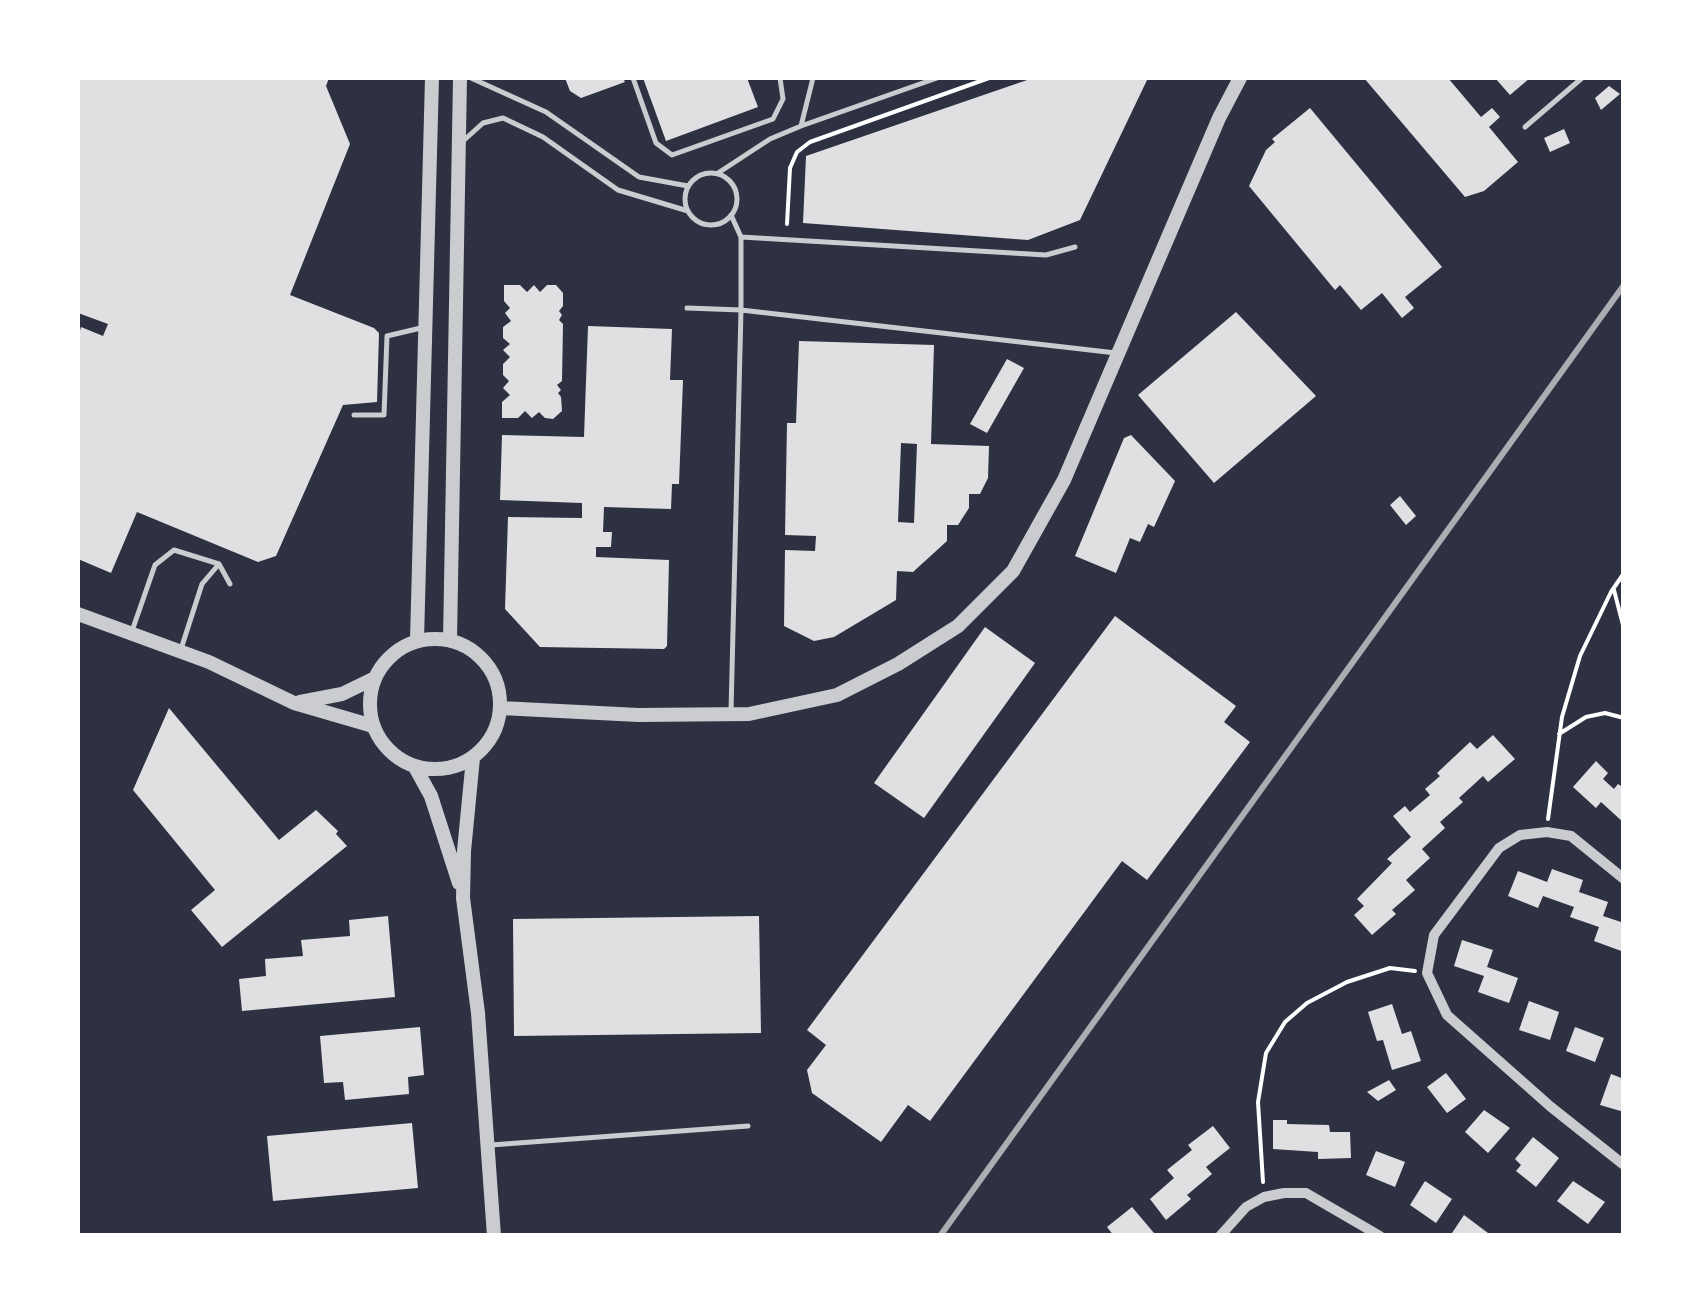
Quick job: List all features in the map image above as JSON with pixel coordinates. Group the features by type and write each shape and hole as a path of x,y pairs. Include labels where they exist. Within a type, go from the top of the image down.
{"street":[{"path":"417,640 432,78"},
{"path":"450,640 460,78"},
{"path":"501,708 638,716 750,714 837,695 898,664 958,626 1013,571 1064,480 1240,78"},
{"path":"78,614 180,652 294,703 374,726"},
{"path":"417,640 450,640 475,651 495,676 501,708 497,727 488,744 455,767 416,767 397,758 383,744 374,726 370,710 375,678 386,660 417,640"},
{"path":"294,703 342,694 375,678"},
{"path":"473,758 463,898 478,1013 494,1236"},
{"path":"416,767 431,796 463,898"},
{"path":"1624,879 1571,836 1547,832 1520,834 1499,848 1434,934 1427,973 1447,1015 1624,1165"},
{"path":"1220,1236 1246,1207 1264,1197 1284,1193 1306,1194 1380,1236"}],"lane":[{"path":"471,78 546,112 639,177 688,186"},
{"path":"633,78 656,143 672,155 773,119 783,99 780,78"},
{"path":"801,126 812,78"},
{"path":"718,173 736,190 737,199 731,215 717,224 700,223 685,202 688,186 701,174 718,173 770,139 801,126 937,78"},
{"path":"1525,127 1582,78"},
{"path":"459,144 483,122 503,118 543,137 618,190 688,211"},
{"path":"730,714 741,310 740,236 731,215"},
{"path":"740,236 1046,256 1075,246"},
{"path":"687,308 741,310 1118,354"},
{"path":"354,415 384,415 388,336 427,326"},
{"path":"131,634 155,565 174,550 219,564 230,584"},
{"path":"180,652 202,584 219,564"},
{"path":"487,1145 748,1126"}],"path":[{"path":"787,224 790,168 797,152 810,142 990,78"},
{"path":"1547,832 1559,734 1580,656 1624,573"},
{"path":"1614,588 1624,629"},
{"path":"1559,734 1586,717 1605,713 1624,718"},
{"path":"1264,1197 1258,1102 1266,1053 1285,1022 1307,1003 1347,982 1390,968 1427,973"}],"building":[{"path":"78,78 329,78 326,86 350,144 290,295 379,333 377,402 343,405 276,556 258,562 137,512 111,573 78,559 78,338 81,327 103,336 108,324 78,313"},
{"path":"565,78 623,78 625,82 581,98 570,91"},
{"path":"643,78 747,78 758,107 666,141"},
{"path":"1033,78 1148,78 1080,220 1028,240 803,223 806,156"},
{"path":"1364,78 1448,78 1481,117 1492,108 1500,117 1489,127 1518,162 1484,191 1465,197"},
{"path":"1495,78 1530,78 1510,95"},
{"path":"1609,86 1620,94 1601,110 1595,98"},
{"path":"1310,108 1442,267 1405,297 1414,308 1402,318 1382,293 1361,310 1340,285 1335,290 1249,186 1266,150 1275,142 1272,139"},
{"path":"1564,129 1570,143 1550,152 1544,138"},
{"path":"504,285 520,285 527,292 534,285 540,292 547,285 556,285 563,293 559,311 563,324 562,381 557,385 562,411 553,419 539,412 532,418 525,411 518,418 502,418 502,402 510,395 503,388 509,381 503,375 503,364 510,357 503,350 510,344 503,338 503,327 511,321 505,313 510,308 504,301"},
{"path":"1236,312 1316,396 1214,483 1138,395"},
{"path":"588,326 672,329 670,380 683,380 679,484 672,484 671,509 604,507 603,532 612,532 611,547 596,547 596,557 669,560 664,649 540,647 505,609 508,517 582,518 582,503 500,500 502,435 584,437"},
{"path":"799,341 934,345 931,444 989,446 988,478 980,494 969,494 969,508 958,525 947,525 947,541 913,572 897,571 896,600 834,637 814,641 784,626 785,550 815,551 816,536 785,535 787,423 796,423","holes":["901,443 917,444 914,523 898,522"]},
{"path":"1007,359 1024,368 987,433 970,424"},
{"path":"1131,435 1175,481 1154,527 1148,524 1140,542 1130,538 1116,573 1075,556 1124,438"},
{"path":"1400,496 1416,516 1406,525 1390,505"},
{"path":"1115,616 1236,706 1224,722 1250,742 1147,880 1122,861 930,1121 908,1105 881,1142 812,1093 807,1070 826,1045 807,1030"},
{"path":"985,627 1035,663 924,818 874,783"},
{"path":"169,708 279,840 316,810 347,846 222,947 191,910 215,890 133,790"},
{"path":"1493,735 1515,759 1488,782 1483,776 1459,798 1463,802 1440,822 1445,828 1422,849 1430,858 1406,880 1415,890 1372,935 1354,915 1364,906 1357,899 1392,863 1387,859 1411,837 1393,816 1405,806 1410,812 1430,795 1425,789 1440,776 1437,773 1470,742 1477,749"},
{"path":"1596,761 1608,773 1603,779 1614,789 1618,784 1624,788 1624,823 1601,802 1596,808 1573,787"},
{"path":"1552,869 1583,880 1579,892 1608,902 1603,916 1624,923 1624,952 1594,941 1599,927 1570,917 1574,907 1543,896 1538,908 1508,896 1518,871 1547,882"},
{"path":"388,916 395,997 242,1011 239,979 266,976 265,959 303,956 301,940 350,936 349,920"},
{"path":"759,916 761,1033 514,1036 513,919"},
{"path":"1462,940 1493,950 1487,967 1518,978 1509,1003 1478,992 1484,976 1454,966"},
{"path":"1529,1001 1559,1012 1550,1040 1519,1030"},
{"path":"1392,1004 1402,1034 1411,1031 1421,1061 1392,1070 1383,1040 1377,1041 1368,1012"},
{"path":"420,1027 424,1075 408,1077 409,1094 345,1100 343,1082 324,1083 320,1036"},
{"path":"1575,1027 1604,1038 1595,1062 1566,1051"},
{"path":"1446,1073 1466,1099 1447,1113 1427,1087"},
{"path":"1611,1074 1624,1079 1624,1112 1600,1105"},
{"path":"1389,1080 1396,1090 1378,1101 1367,1092"},
{"path":"1484,1110 1510,1128 1488,1153 1465,1132"},
{"path":"1273,1120 1329,1125 1330,1132 1350,1132 1351,1158 1318,1159 1318,1152 1273,1149"},
{"path":"412,1123 418,1188 273,1201 267,1136"},
{"path":"1213,1126 1230,1148 1206,1167 1212,1174 1166,1220 1150,1199 1174,1178 1167,1170 1192,1150 1188,1145"},
{"path":"1533,1137 1559,1158 1536,1187 1516,1171 1521,1165 1515,1159"},
{"path":"1376,1151 1405,1162 1395,1187 1366,1175"},
{"path":"1425,1181 1452,1199 1436,1223 1410,1205"},
{"path":"1573,1181 1605,1202 1588,1224 1557,1201"},
{"path":"1132,1207 1154,1233 1114,1236 1107,1227"},
{"path":"1464,1215 1492,1236 1450,1236"}],"railway":[{"path":"940,1236 1624,285"}]}
